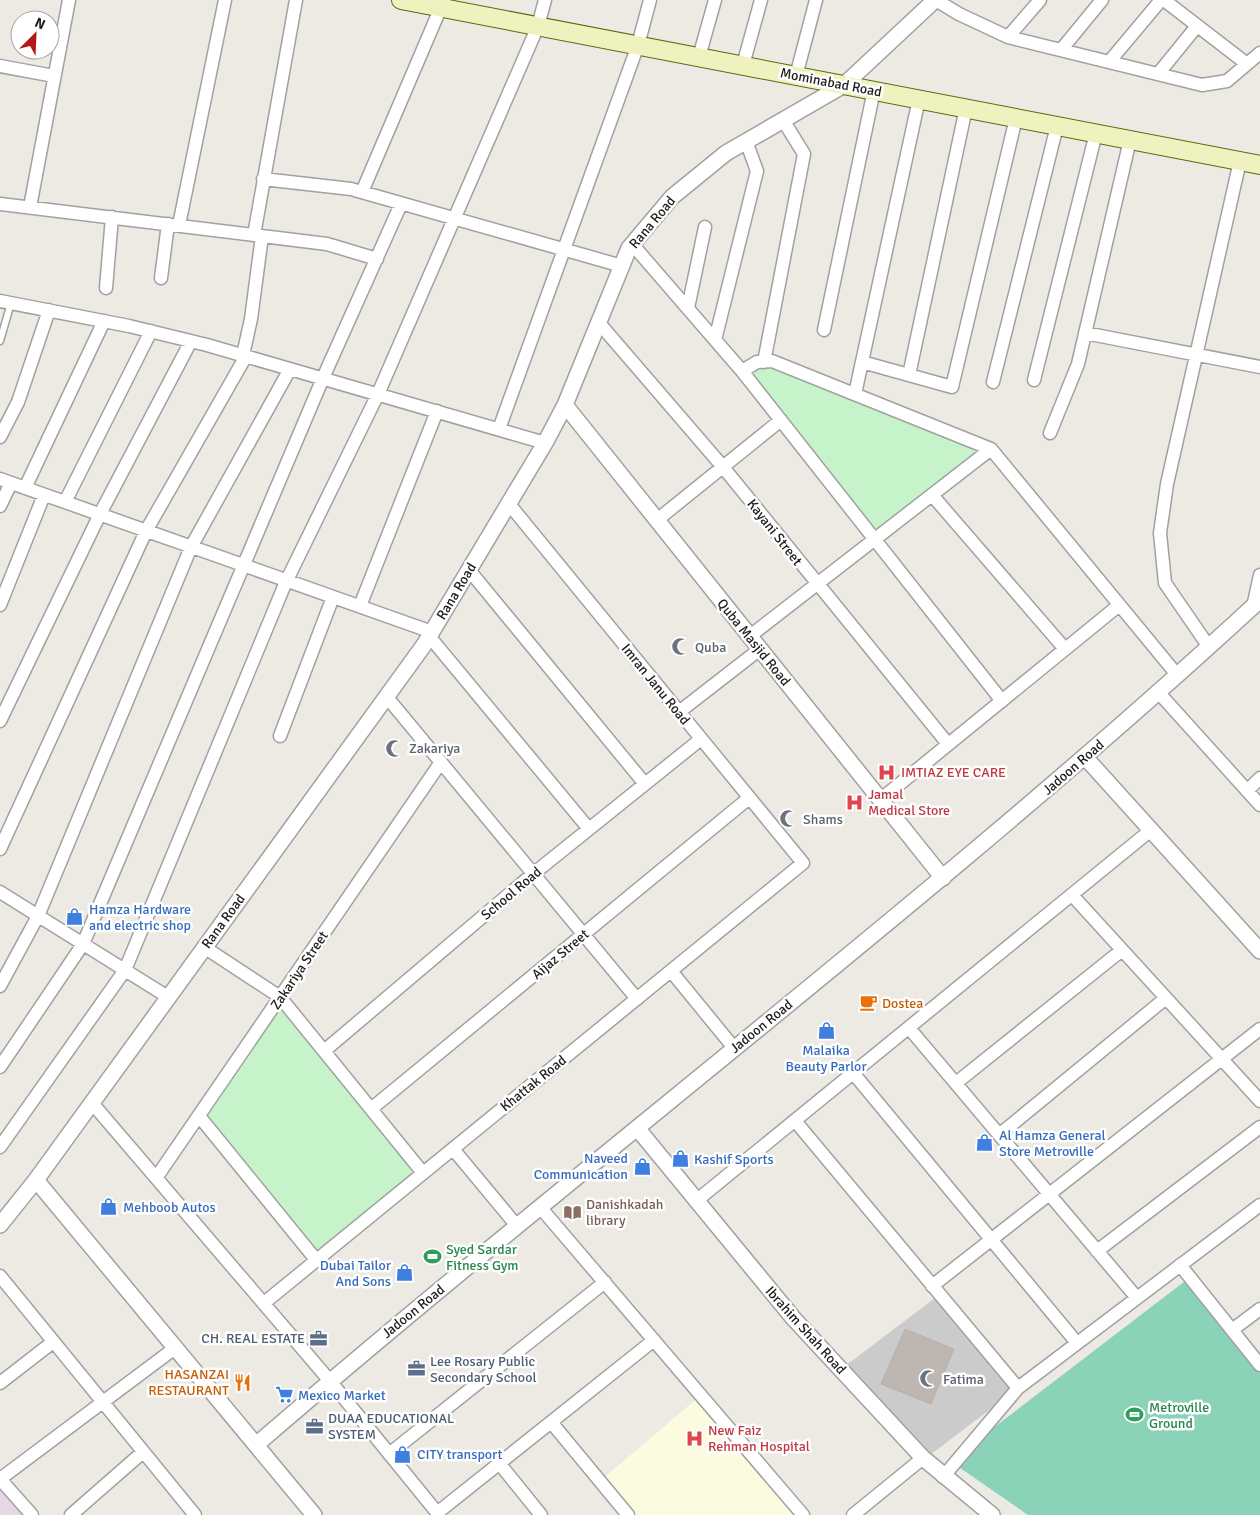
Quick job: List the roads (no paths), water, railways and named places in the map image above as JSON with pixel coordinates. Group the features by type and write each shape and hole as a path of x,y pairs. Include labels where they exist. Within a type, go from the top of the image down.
{"main road":[{"name":"Mominabad Road","path":"401,0 443,4 538,26 1260,165"}],"street":[{"path":"30,207 69,0"},
{"path":"161,278 226,0"},
{"path":"0,848 146,531 245,355 251,319 262,179 296,0"},
{"path":"0,1147 125,970 286,581 378,394 538,26 545,0"},
{"path":"499,429 638,45 650,0"},
{"path":"699,57 715,0"},
{"path":"743,65 761,0"},
{"path":"796,76 816,0"},
{"path":"935,0 959,14 1008,37 1202,85 1227,81 1260,53"},
{"name":"Rana Road","path":"0,1225 36,1180 430,634 545,442 565,405 632,244 672,196 726,153 844,85 935,0"},
{"path":"1008,37 1040,0"},
{"path":"1061,50 1102,0"},
{"path":"1109,62 1162,0 1247,64"},
{"path":"362,192 443,4"},
{"path":"1158,74 1197,26"},
{"path":"0,66 54,76"},
{"path":"824,330 874,90"},
{"path":"855,394 919,99"},
{"path":"909,375 966,108"},
{"path":"862,362 952,387 1016,118"},
{"path":"764,362 804,154 783,120"},
{"path":"993,382 1057,126"},
{"path":"1034,380 1096,134"},
{"path":"1050,433 1078,364 1130,140"},
{"path":"715,340 757,171 746,141"},
{"path":"1209,647 1165,583 1160,533 1167,484 1240,161"},
{"path":"262,179 352,189 622,266"},
{"path":"0,204 327,244 377,259"},
{"path":"0,1067 83,944 324,378 401,204"},
{"path":"106,288 112,217"},
{"path":"688,308 705,227"},
{"path":"632,244 742,371 1002,701"},
{"path":"5,302 151,331 245,355 545,442"},
{"path":"0,437 18,402 49,310"},
{"path":"25,488 104,321"},
{"name":"Kayani Street","path":"598,323 723,467 816,584 948,744"},
{"path":"65,502 151,331"},
{"path":"1086,333 1260,367"},
{"path":"0,721 100,514 191,341"},
{"path":"742,371 757,362 772,361 991,449 1118,606 1178,676"},
{"path":"0,986 38,916 191,547 290,369"},
{"name":"Quba Masjid Road","path":"565,405 943,878"},
{"path":"360,606 437,411"},
{"path":"657,520 781,420"},
{"path":"750,636 991,449"},
{"path":"0,506 6,481 360,606 430,634 589,829"},
{"path":"0,604 44,494"},
{"path":"932,495 1065,649"},
{"name":"Imran Janu Road","path":"508,504 803,864"},
{"path":"469,570 645,784"},
{"path":"1256,604 1260,575"},
{"path":"280,736 333,597"},
{"name":"Jadoon Road","path":"256,1445 330,1381 540,1207 943,878 1159,693 1256,604"},
{"path":"880,800 1118,606"},
{"path":"679,712 760,649"},
{"path":"1159,693 1260,805"},
{"path":"386,696 637,999"},
{"name":"School Road","path":"324,1051 533,874 701,738"},
{"path":"1085,757 1260,951"},
{"name":"Zakariya Street","path":"156,1178 441,762"},
{"path":"1247,791 1260,778"},
{"name":"Aijaz Street","path":"372,1109 749,798"},
{"path":"696,1201 796,1122 1150,830"},
{"name":"Khattak Road","path":"264,1304 803,864"},
{"path":"0,892 168,997"},
{"path":"1072,895 1260,1101"},
{"path":"204,947 280,998 423,1173"},
{"path":"956,1083 1122,950"},
{"path":"671,971 734,1048"},
{"path":"999,1135 1166,998"},
{"path":"909,1028 1136,1298"},
{"path":"932,1286 1260,1029"},
{"path":"854,1074 1078,1343"},
{"path":"92,1103 330,1381 438,1514 654,1340"},
{"path":"199,1116 316,1261"},
{"path":"796,1122 1018,1388"},
{"path":"1097,1251 1260,1127"},
{"name":"Ibrahim Shah Road","path":"637,1128 794,1319 923,1458 943,1477 992,1515"},
{"path":"453,1149 517,1226"},
{"path":"36,1180 314,1515"},
{"path":"943,1477 1018,1388 1260,1205"},
{"path":"540,1207 803,1515"},
{"path":"1180,1266 1260,1365"},
{"path":"0,1276 144,1452 189,1513"},
{"path":"389,1454 605,1282"},
{"path":"1232,1330 1260,1309"},
{"path":"0,1384 53,1342"},
{"path":"32,1515 0,1479 176,1348"},
{"path":"551,1422 628,1515"},
{"path":"70,1515 144,1452"},
{"path":"853,1515 923,1458"},
{"path":"499,1464 541,1515"}],"lane":[{"path":"0,341 5,302"}],"place":[{"name":"Quba","path":"681,647"},
{"name":"Zakariya","path":"395,748"},
{"name":"IMTIAZ EYE CARE","path":"887,772"},
{"name":"Jamal Medical Store","path":"854,802"},
{"name":"Shams","path":"789,819"},
{"name":"Hamza Hardware and electric shop","path":"75,917"},
{"name":"Dostea","path":"868,1003"},
{"name":"Malaika Beauty Parlor","path":"826,1030"},
{"name":"Al Hamza General Store Metroville","path":"985,1143"},
{"name":"Kashif Sports","path":"680,1159"},
{"name":"Naveed Communication","path":"642,1166"},
{"name":"Mehboob Autos","path":"109,1207"},
{"name":"Danishkadah library","path":"572,1212"},
{"name":"Syed Sardar Fitness Gym","path":"432,1257"},
{"name":"Dubai Tailor And Sons","path":"405,1273"},
{"name":"CH. REAL ESTATE","path":"319,1338"},
{"name":"Lee Rosary Public Secondary School","path":"416,1369"},
{"name":"Fatima","path":"929,1379"},
{"name":"HASANZAI RESTAURANT","path":"243,1382"},
{"name":"Mexico Market","path":"284,1395"},
{"name":"Metroville Ground","path":"1135,1415"},
{"name":"DUAA EDUCATIONAL SYSTEM","path":"314,1426"},
{"name":"New Faiz Rehman Hospital","path":"694,1438"},
{"name":"CITY transport","path":"403,1454"}]}
